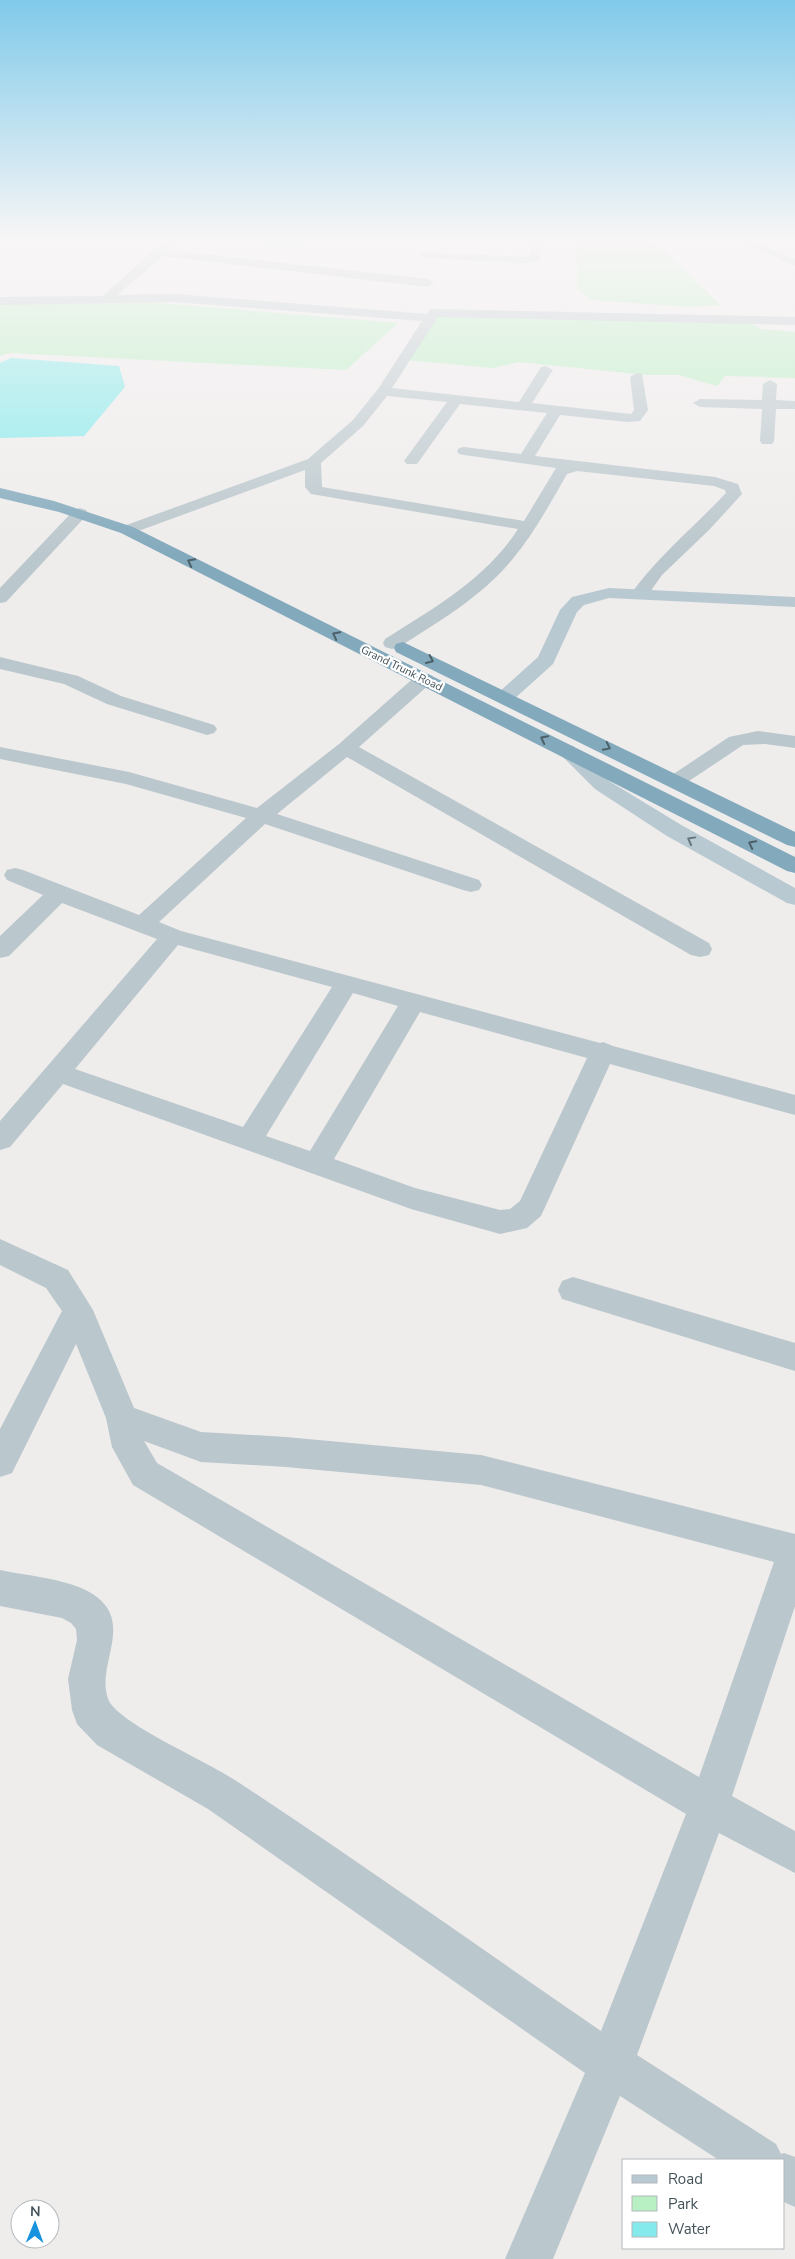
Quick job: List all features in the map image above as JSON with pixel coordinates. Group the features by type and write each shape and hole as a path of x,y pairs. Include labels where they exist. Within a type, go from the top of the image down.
{"highway":[{"path":"0,479 43,486 150,522 168,530"},
{"name":"Grand Trunk Road","path":"0,493 80,513 127,530 795,866"},
{"path":"194,544 350,622"},
{"name":"Grand Trunk Road","path":"375,635 506,696 795,840"}],"street":[{"path":"127,530 313,462 358,423 383,391 404,344"},
{"path":"523,407 546,370"},
{"path":"383,391 618,418 635,418 641,410 636,377"},
{"path":"767,441 770,384"},
{"path":"412,461 456,400"},
{"path":"700,403 795,406"},
{"path":"526,459 556,411"},
{"path":"464,451 715,482 727,484 734,489 734,494 704,527 656,571 639,595"},
{"path":"313,462 312,487 317,491 527,526"},
{"path":"392,643 464,596 516,544 561,472 567,468 577,466"},
{"path":"0,598 80,513"},
{"path":"506,696 546,660 569,610 578,601 609,593 795,602"},
{"path":"0,663 71,680 114,700 207,729"},
{"path":"142,925 261,816 346,748 424,679"},
{"path":"676,781 736,741 745,738 795,742"},
{"path":"346,748 700,949"},
{"path":"566,750 602,786 675,831 795,898"},
{"path":"0,753 129,778 261,816 471,886"},
{"path":"15,875 58,894 173,936 603,1051 795,1105"},
{"path":"0,950 10,928 58,894"},
{"path":"0,1140 173,936"},
{"path":"249,1140 348,982"},
{"path":"317,1164 414,1000"},
{"path":"57,1072 411,1198 500,1222 517,1220 531,1208 603,1051"},
{"path":"0,1251 57,1279 78,1310 122,1418 129,1447 145,1474 708,1805 795,1853"},
{"path":"574,1290 795,1357"},
{"path":"0,1462 78,1310"},
{"path":"122,1418 202,1447 286,1452 481,1470 795,1552 708,1805 612,2064 530,2259"},
{"path":"0,1588 66,1601 84,1610 94,1622 95,1640 87,1680 90,1702 92,1710 111,1731 230,1800 612,2064 758,2159"}],"green space":[{"path":"0,344 374,344 346,370 10,353 0,356"},
{"path":"415,344 795,344 795,378 725,376 717,386 678,375 647,375 518,362 493,368 405,360"}],"water":[{"path":"11,358 119,366 125,387 84,436 0,438 0,363"}]}
